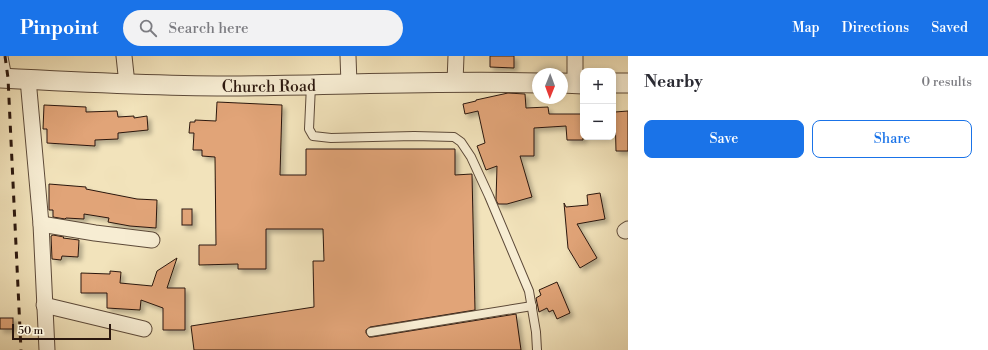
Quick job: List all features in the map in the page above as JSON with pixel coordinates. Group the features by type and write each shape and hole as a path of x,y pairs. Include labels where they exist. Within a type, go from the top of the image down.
{"street":[{"path":"124,56 127,84"},
{"path":"348,56 349,84"},
{"path":"455,82 456,56"},
{"path":"573,84 575,56"},
{"path":"0,57 2,78"},
{"name":"Church Road","path":"2,78 127,84 227,86 455,82 532,83"},
{"path":"28,80 41,224 47,350"},
{"path":"616,83 628,83"},
{"path":"41,224 94,233 152,240"},
{"path":"44,305 144,329"}],"lane":[{"path":"311,84 308,129 313,136 331,138 414,136 454,137 461,142 471,157 530,291 537,350"},
{"path":"371,332 532,306"}],"building":[{"path":"490,56 514,56 514,68 490,67"},
{"path":"508,93 525,94 526,108 548,107 549,114 580,114 580,140 567,140 566,126 534,128 534,156 520,156 532,197 507,204 498,204 496,200 497,166 486,170 477,146 485,143 478,111 465,114 463,104"},
{"path":"217,102 282,105 280,175 306,175 306,149 455,149 455,175 472,174 475,310 370,327 366,330 366,333 369,337 372,337 516,314 521,350 194,350 191,326 314,307 313,261 324,261 323,229 266,229 266,269 238,269 238,264 199,265 199,245 216,245 215,157 202,156 202,150 193,150 194,133 189,133 190,122 195,122 195,120 216,121"},
{"path":"44,105 86,107 86,112 117,111 118,117 134,116 134,118 147,116 148,130 118,133 118,139 95,140 95,146 47,143 47,129 43,129"},
{"path":"628,111 628,151 616,151 616,112"},
{"path":"49,184 86,187 86,189 137,199 157,200 156,228 130,226 108,222 109,218 84,214 84,219 65,219 53,217 53,210 49,210"},
{"path":"600,193 605,219 577,224 597,258 580,268 568,248 564,203 566,207 588,205 587,195"},
{"path":"182,209 192,209 192,225 182,225"},
{"path":"53,235 79,240 78,257 62,256 61,260 52,259 51,236"},
{"path":"177,258 167,288 185,288 185,330 163,330 163,308 141,300 140,310 107,308 107,293 81,293 81,273 110,274 110,271 121,272 120,283 152,286 157,271"},
{"path":"557,282 570,313 557,319 553,310 549,312 547,308 539,312 536,298 541,295 539,290"},
{"path":"0,318 13,318 13,329 0,329"}],"railway":[{"path":"5,56 8,78 21,350"}]}
